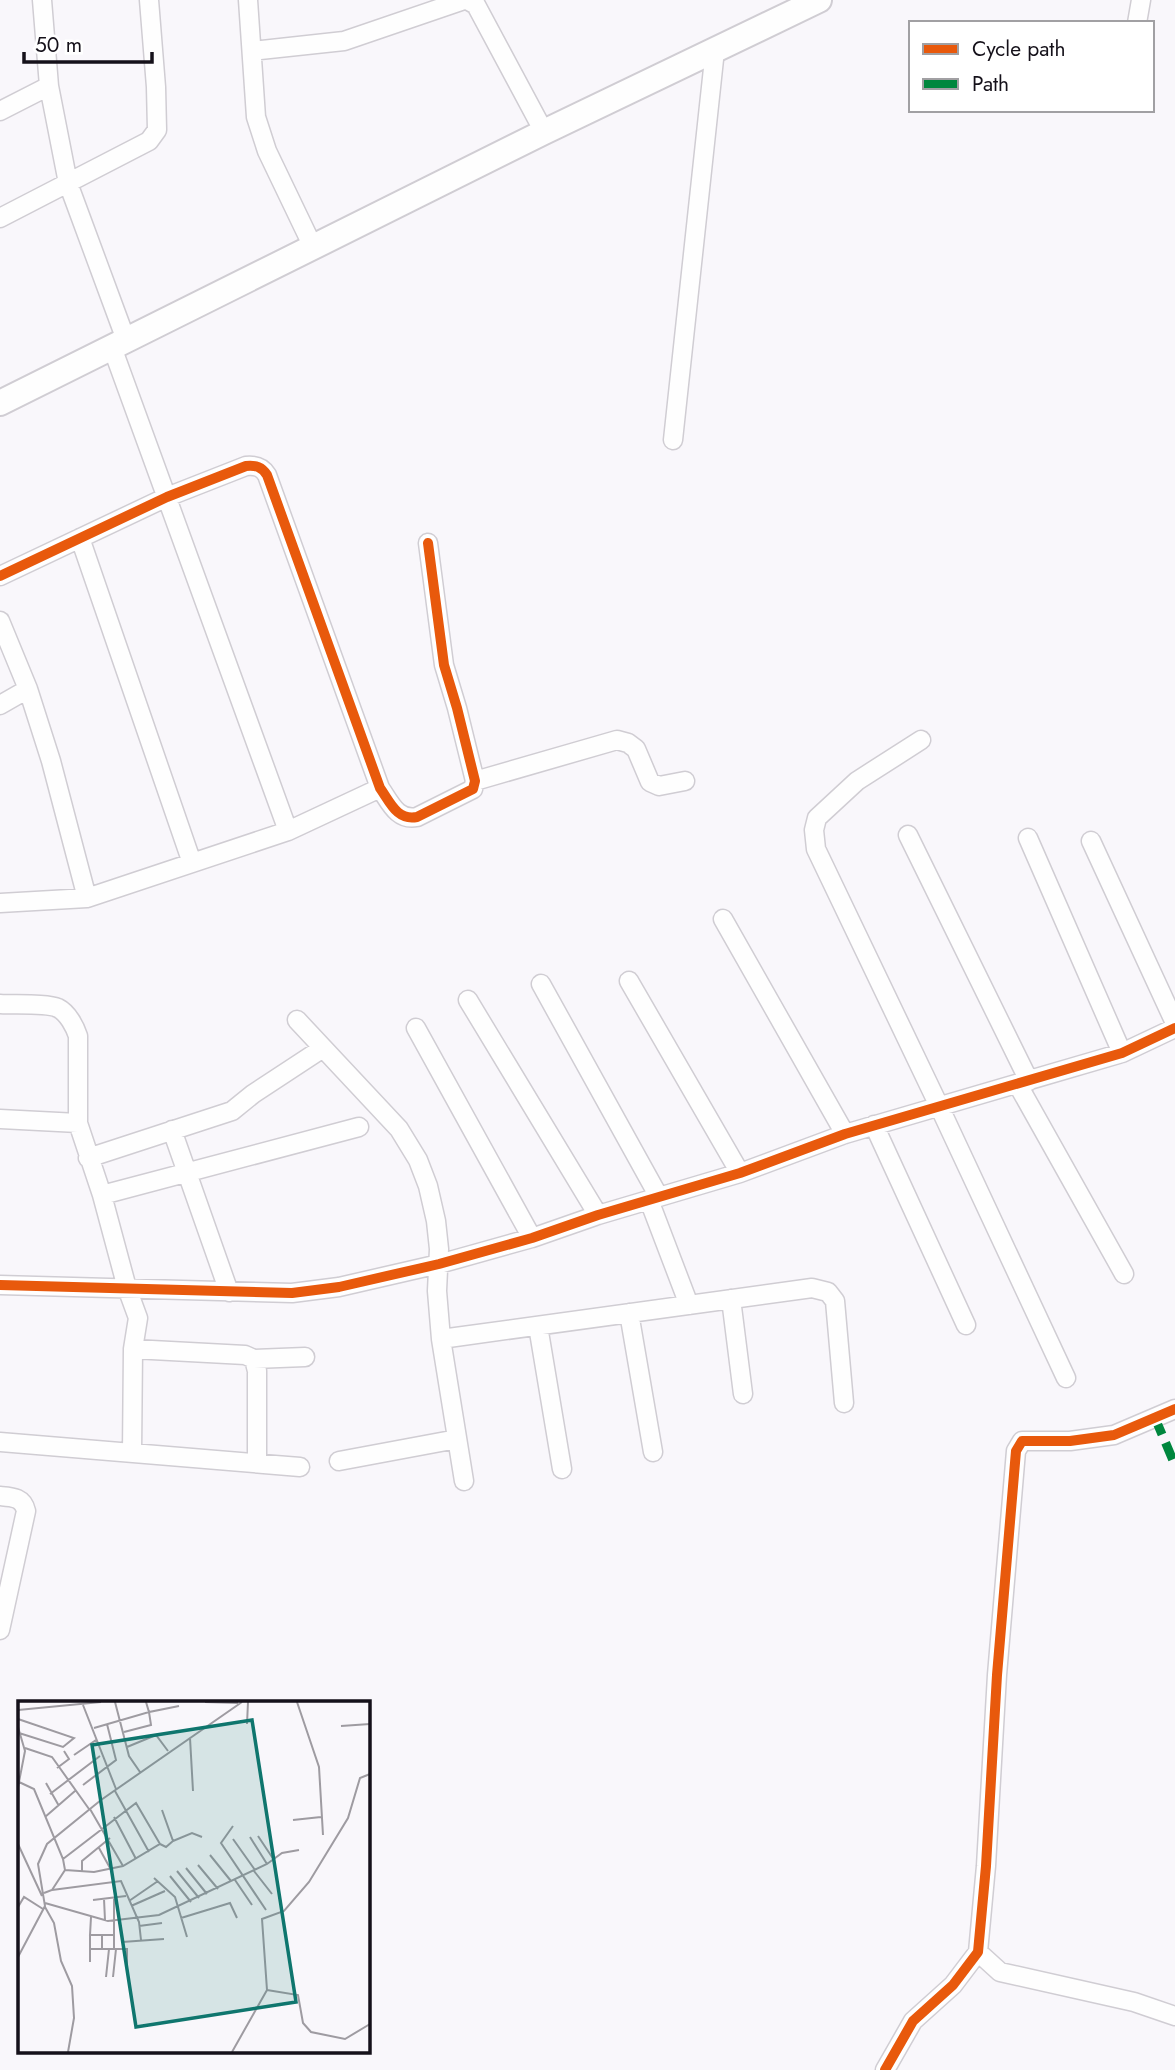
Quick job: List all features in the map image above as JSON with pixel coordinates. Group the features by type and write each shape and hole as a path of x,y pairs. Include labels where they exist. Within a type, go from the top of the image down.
{"main road":[{"path":"0,403 544,132 819,0"}],"street":[{"path":"42,0 48,86 68,183 167,497 289,831"},
{"path":"0,218 149,141 157,130 149,0"},
{"path":"248,0 256,117 267,151 313,247"},
{"path":"252,51 344,41 466,0 476,5 544,132"},
{"path":"1137,21 1141,0"},
{"path":"673,440 715,50"},
{"path":"0,111 48,86"},
{"path":"0,576 167,497 246,466 253,465 263,469 380,788 399,815 407,819 417,817 473,789 475,781 444,665 428,543"},
{"path":"80,538 192,863"},
{"path":"0,621 29,689 87,898"},
{"path":"0,705 29,689"},
{"path":"475,781 617,740 628,743 636,750 650,782 659,786 685,781"},
{"path":"921,740 857,781 817,818 814,830 816,849 1066,1378"},
{"path":"0,903 87,898 289,831 380,788"},
{"path":"908,835 1023,1083 1124,1274"},
{"path":"1028,838 1122,1052"},
{"path":"0,1285 229,1293 304,1292 339,1287 439,1264 532,1238 598,1215 740,1173 845,1133 1122,1052 1175,1026 1091,841"},
{"path":"723,919 845,1133"},
{"path":"629,981 740,1173"},
{"path":"541,984 654,1198 690,1305"},
{"path":"468,1000 598,1215"},
{"path":"0,1004 38,1005 59,1009 74,1025 78,1037 78,1123 138,1318 133,1349 132,1453"},
{"path":"297,1020 399,1129 418,1160 428,1186 436,1221 441,1339 464,1481"},
{"path":"416,1028 532,1238"},
{"path":"88,1158 232,1111 323,1048"},
{"path":"0,1119 78,1123"},
{"path":"874,1125 966,1325"},
{"path":"102,1195 359,1127"},
{"path":"172,1130 229,1293"},
{"path":"441,1339 812,1288 828,1292 835,1301 844,1403"},
{"path":"731,1299 743,1394"},
{"path":"629,1313 653,1452"},
{"path":"537,1326 562,1469"},
{"path":"133,1349 245,1354 254,1359 305,1357"},
{"path":"254,1359 257,1371 257,1463"},
{"path":"885,2070 913,2021 953,1985 978,1952 1016,1451 1022,1441 1070,1441 1114,1435 1175,1409"},
{"path":"339,1461 457,1438"},
{"path":"0,1442 300,1467"},
{"path":"0,1496 19,1499 25,1505 26,1511 0,1630"},
{"path":"978,1952 1000,1972 1134,2003 1175,2016"}],"marked path":[{"path":"1155,1418 1175,1465"}],"cycle path":[{"path":"0,576 167,497 246,466 261,468 267,475 380,788 399,813 417,817 473,789 475,781 444,665 428,543"},
{"path":"0,1285 292,1293 339,1287 439,1264 532,1238 598,1215 740,1173 845,1134 1122,1053 1175,1028"},
{"path":"885,2070 913,2021 953,1985 978,1952 1016,1451 1022,1441 1070,1441 1114,1435 1175,1409"}]}
